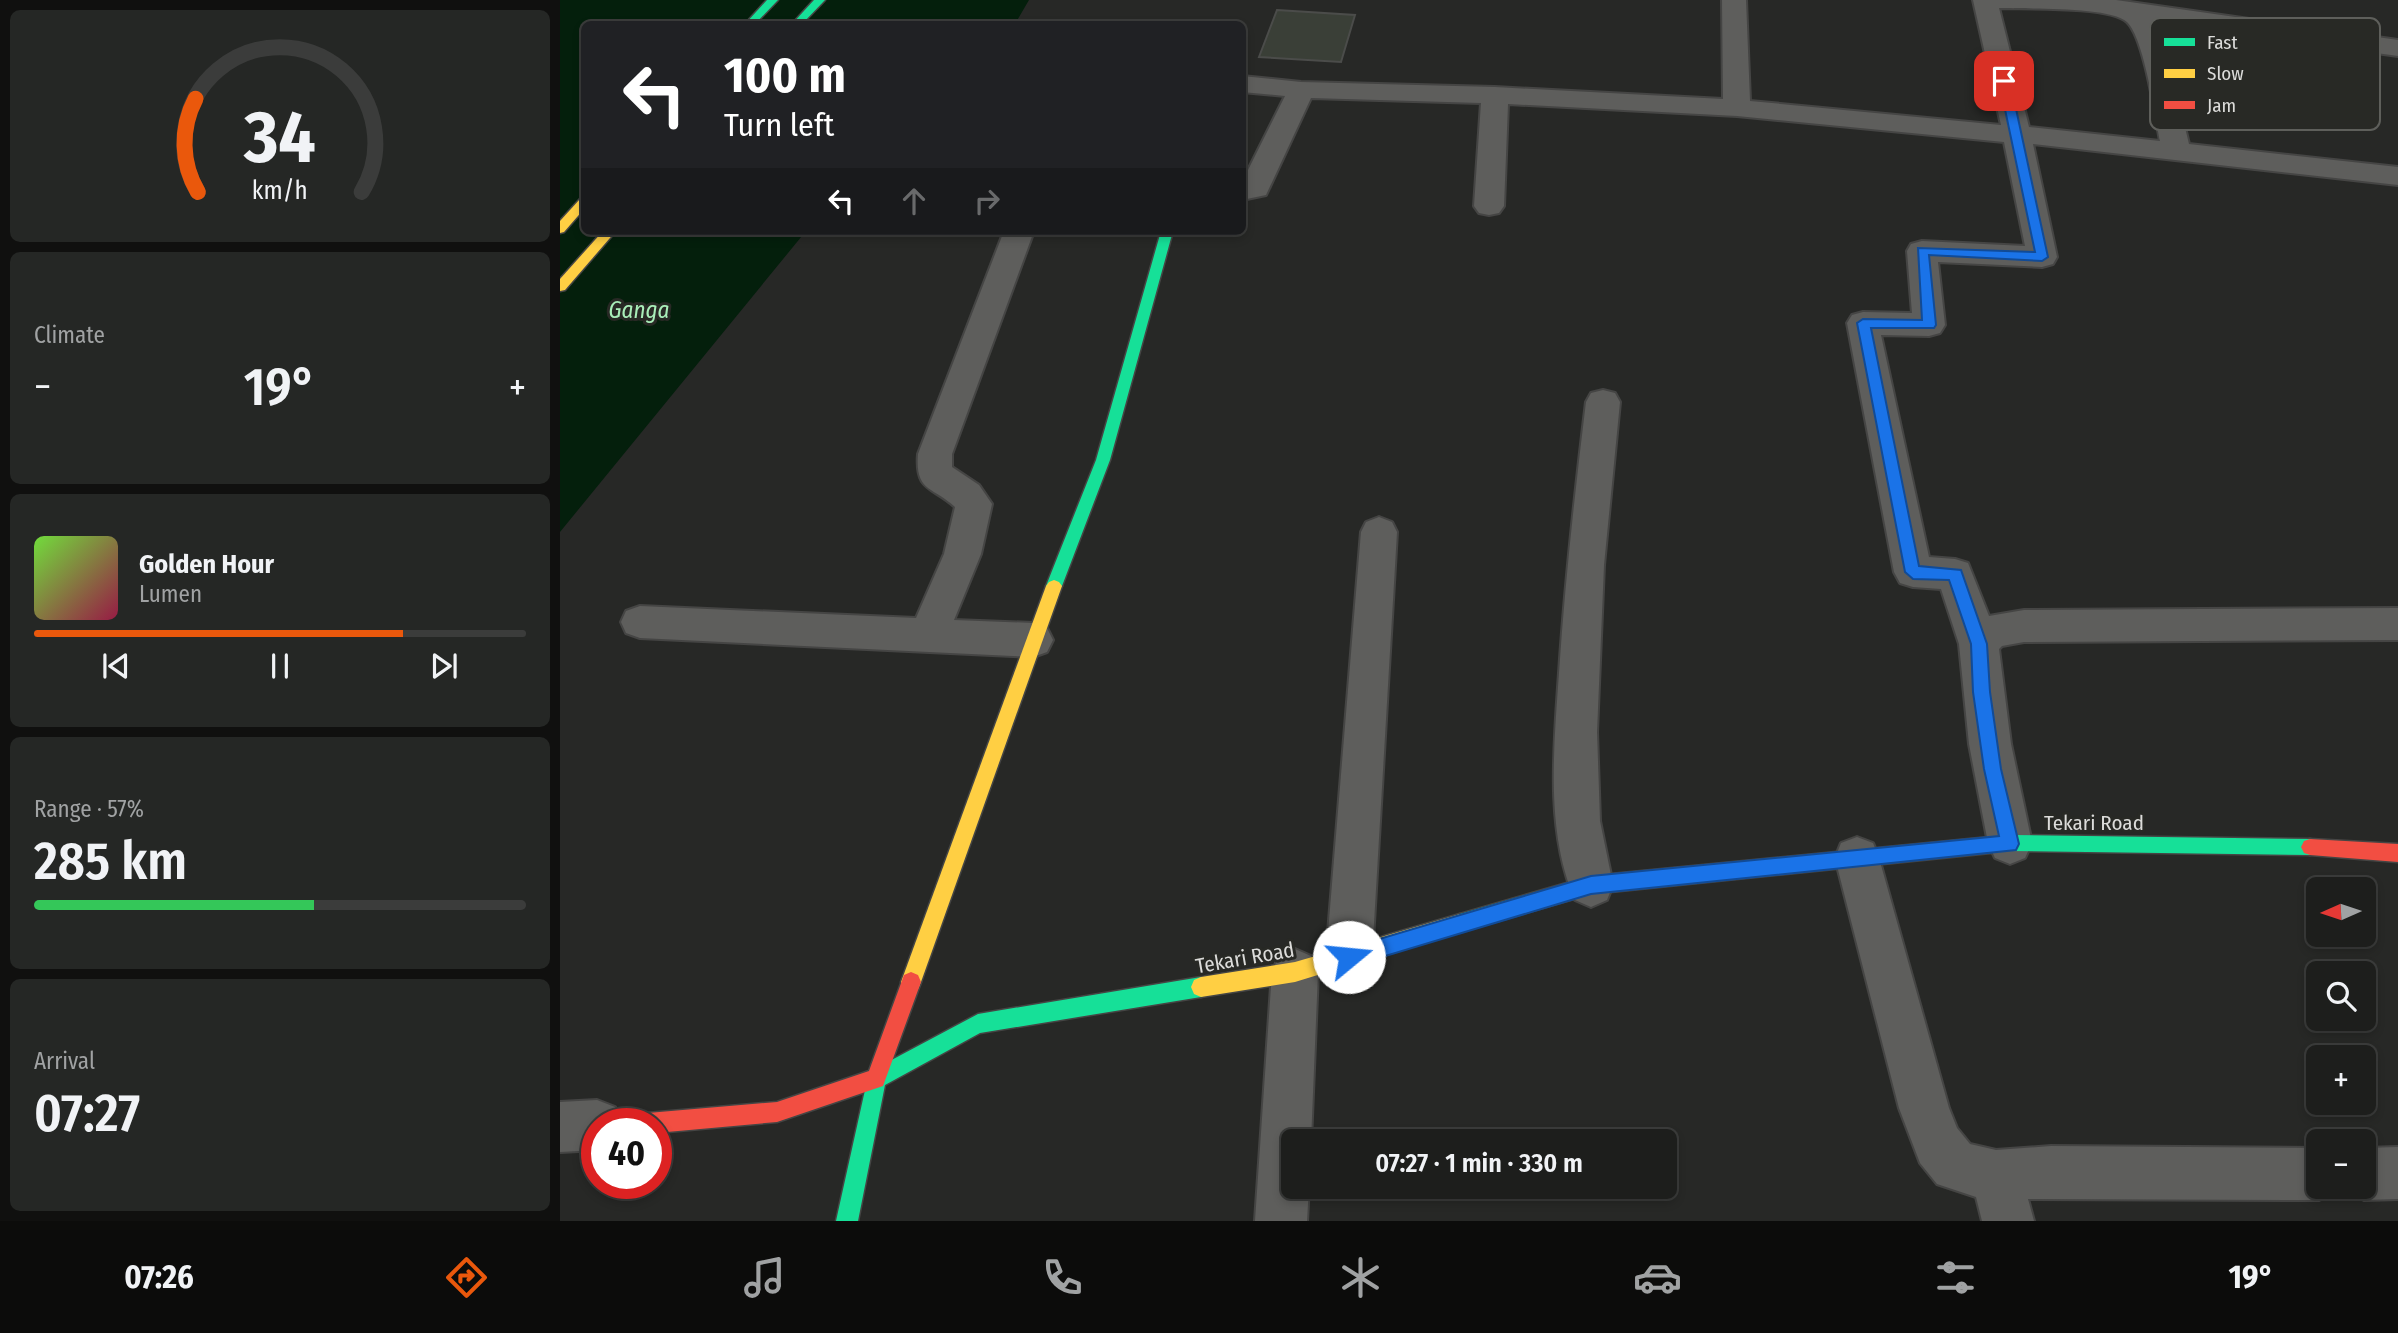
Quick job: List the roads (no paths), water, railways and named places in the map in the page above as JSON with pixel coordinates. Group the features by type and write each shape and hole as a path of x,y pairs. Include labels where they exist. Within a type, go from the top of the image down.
{"main road":[{"path":"753,21 773,0"},
{"path":"800,21 820,0"},
{"path":"560,229 581,205"},
{"path":"560,286 606,235"},
{"path":"847,1221 876,1079 1033,640 1103,460 1166,235"},
{"name":"Tekari Road","path":"672,1121 777,1112 876,1079 978,1024 1296,972 1591,885 2010,844 2272,845 2398,853"}],"street":[{"path":"1734,0 1737,108"},
{"path":"2010,844 1993,769 1981,692 1979,644 1955,574 1913,572 1863,323 1929,325 1922,251 2042,257 1985,0 2102,5 2183,18"},
{"path":"2126,10 2143,26 2150,48"},
{"path":"2380,45 2398,48"},
{"path":"1246,84 1301,90 1495,95 1737,108 2398,176"},
{"path":"1246,190 1256,189 1301,90"},
{"path":"1489,206 1495,95"},
{"path":"2171,130 2176,152"},
{"path":"929,635 964,545 973,517 974,504 934,473 935,454 951,404 1018,235"},
{"path":"1591,885 1578,821 1576,732 1585,565 1603,402"},
{"path":"1349,957 1379,532"},
{"path":"640,622 1033,640"},
{"path":"1979,644 1991,631 2024,626 2398,624"},
{"path":"1857,858 1921,1095 1938,1145 1955,1166 2002,1198 2052,1172 2306,1174"},
{"path":"1280,1221 1296,972"},
{"path":"560,1127 581,1126"},
{"path":"2376,1174 2398,1173"}],"water":[{"name":"Ganga","path":"560,0 1029,0 1017,21 581,21 581,235 803,235 560,532"}]}
